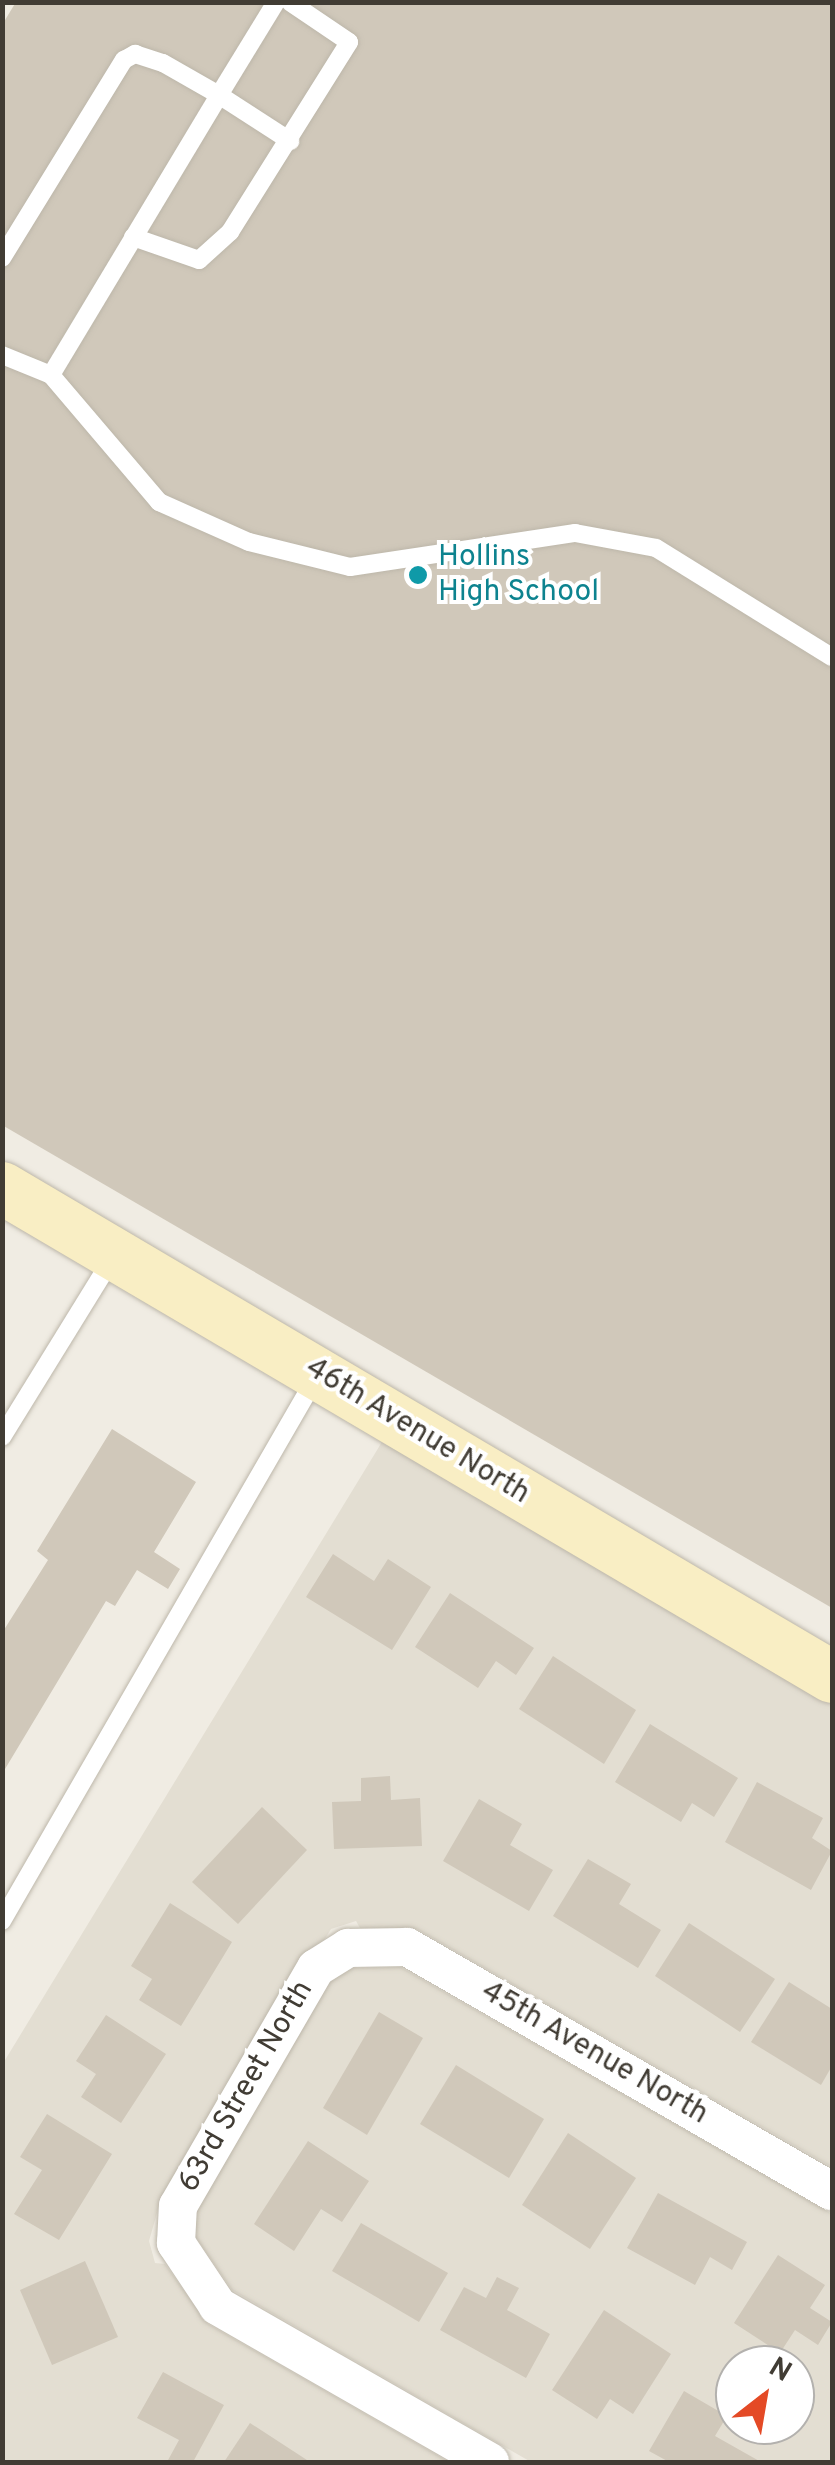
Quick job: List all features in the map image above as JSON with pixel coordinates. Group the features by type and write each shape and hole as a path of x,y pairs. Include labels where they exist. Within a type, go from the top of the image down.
{"street":[{"name":"46th Avenue North","path":"2,1188 832,1677"},
{"name":"45th Avenue North","path":"348,1948 407,1947 832,2190"},
{"name":"63rd Street North","path":"348,1948 316,1968 178,2206 176,2243 218,2306 490,2462"}],"lane":[{"path":"51,375 276,2"},
{"path":"133,237 198,260 230,232 349,42 290,2"},
{"path":"2,258 124,60 135,54 163,63 290,141"},
{"path":"2,355 51,375 159,502 249,542 350,567 575,533 656,548 832,657"},
{"path":"2,1437 115,1254"},
{"path":"2,1921 318,1374"}],"shaded area":[{"path":"385,1437 832,1701 832,2167 417,1929 360,1928 356,1921 331,1929 159,2206 149,2241 155,2263 165,2264 208,2324 449,2462 3,2462 2,2065"},
{"path":"400,1967 832,2214 832,2462 531,2462 232,2290 195,2236 197,2210 329,1982 352,1968"}],"building":[{"name":"Hollins High School","path":"16,2 832,2 832,1608 2,1125 2,25"},
{"path":"112,1429 196,1482 154,1552 180,1569 168,1589 137,1570 115,1606 106,1601 2,1774 2,1633 48,1560 37,1551"},
{"path":"333,1554 374,1581 388,1559 431,1587 392,1650 306,1597"},
{"path":"450,1593 534,1648 516,1675 496,1661 478,1688 415,1647"},
{"path":"553,1656 636,1710 604,1764 519,1709"},
{"path":"650,1724 738,1778 714,1817 692,1803 681,1822 615,1782"},
{"path":"390,1776 391,1800 420,1798 422,1846 334,1849 332,1802 361,1801 361,1778"},
{"path":"757,1782 823,1818 812,1838 832,1851 811,1890 725,1842"},
{"path":"479,1799 522,1824 510,1845 553,1870 529,1911 443,1861"},
{"path":"262,1807 307,1850 238,1924 192,1882"},
{"path":"588,1859 631,1884 619,1904 661,1930 638,1968 553,1916"},
{"path":"170,1903 232,1942 181,2026 139,2000 152,1979 131,1966"},
{"path":"689,1923 775,1979 740,2032 655,1976"},
{"path":"789,1982 832,2009 832,2066 821,2085 751,2042"},
{"path":"379,2012 423,2038 367,2135 323,2108"},
{"path":"106,2015 166,2054 121,2123 81,2097 96,2074 76,2061"},
{"path":"456,2065 544,2119 509,2178 420,2124"},
{"path":"47,2114 112,2154 59,2240 14,2214 42,2170 20,2157"},
{"path":"568,2133 636,2178 590,2249 522,2205"},
{"path":"308,2141 369,2181 342,2222 321,2209 294,2251 254,2224"},
{"path":"658,2193 747,2242 732,2270 710,2257 695,2285 627,2248"},
{"path":"361,2223 448,2273 419,2322 332,2271"},
{"path":"778,2255 825,2285 810,2308 832,2322 818,2345 795,2330 785,2345 768,2345 734,2323"},
{"path":"85,2261 118,2337 52,2365 20,2290"},
{"path":"497,2277 519,2288 507,2310 550,2334 526,2378 440,2330 464,2287 486,2298"},
{"path":"604,2310 671,2354 633,2414 610,2399 597,2419 552,2390"},
{"path":"163,2372 224,2405 193,2462 167,2462 179,2440 137,2418"},
{"path":"684,2391 715,2409 715,2445 731,2445 761,2462 669,2462 649,2451"},
{"path":"250,2423 310,2462 224,2462"}],"place":[{"name":"Hollins High School","path":"418,575"}]}
